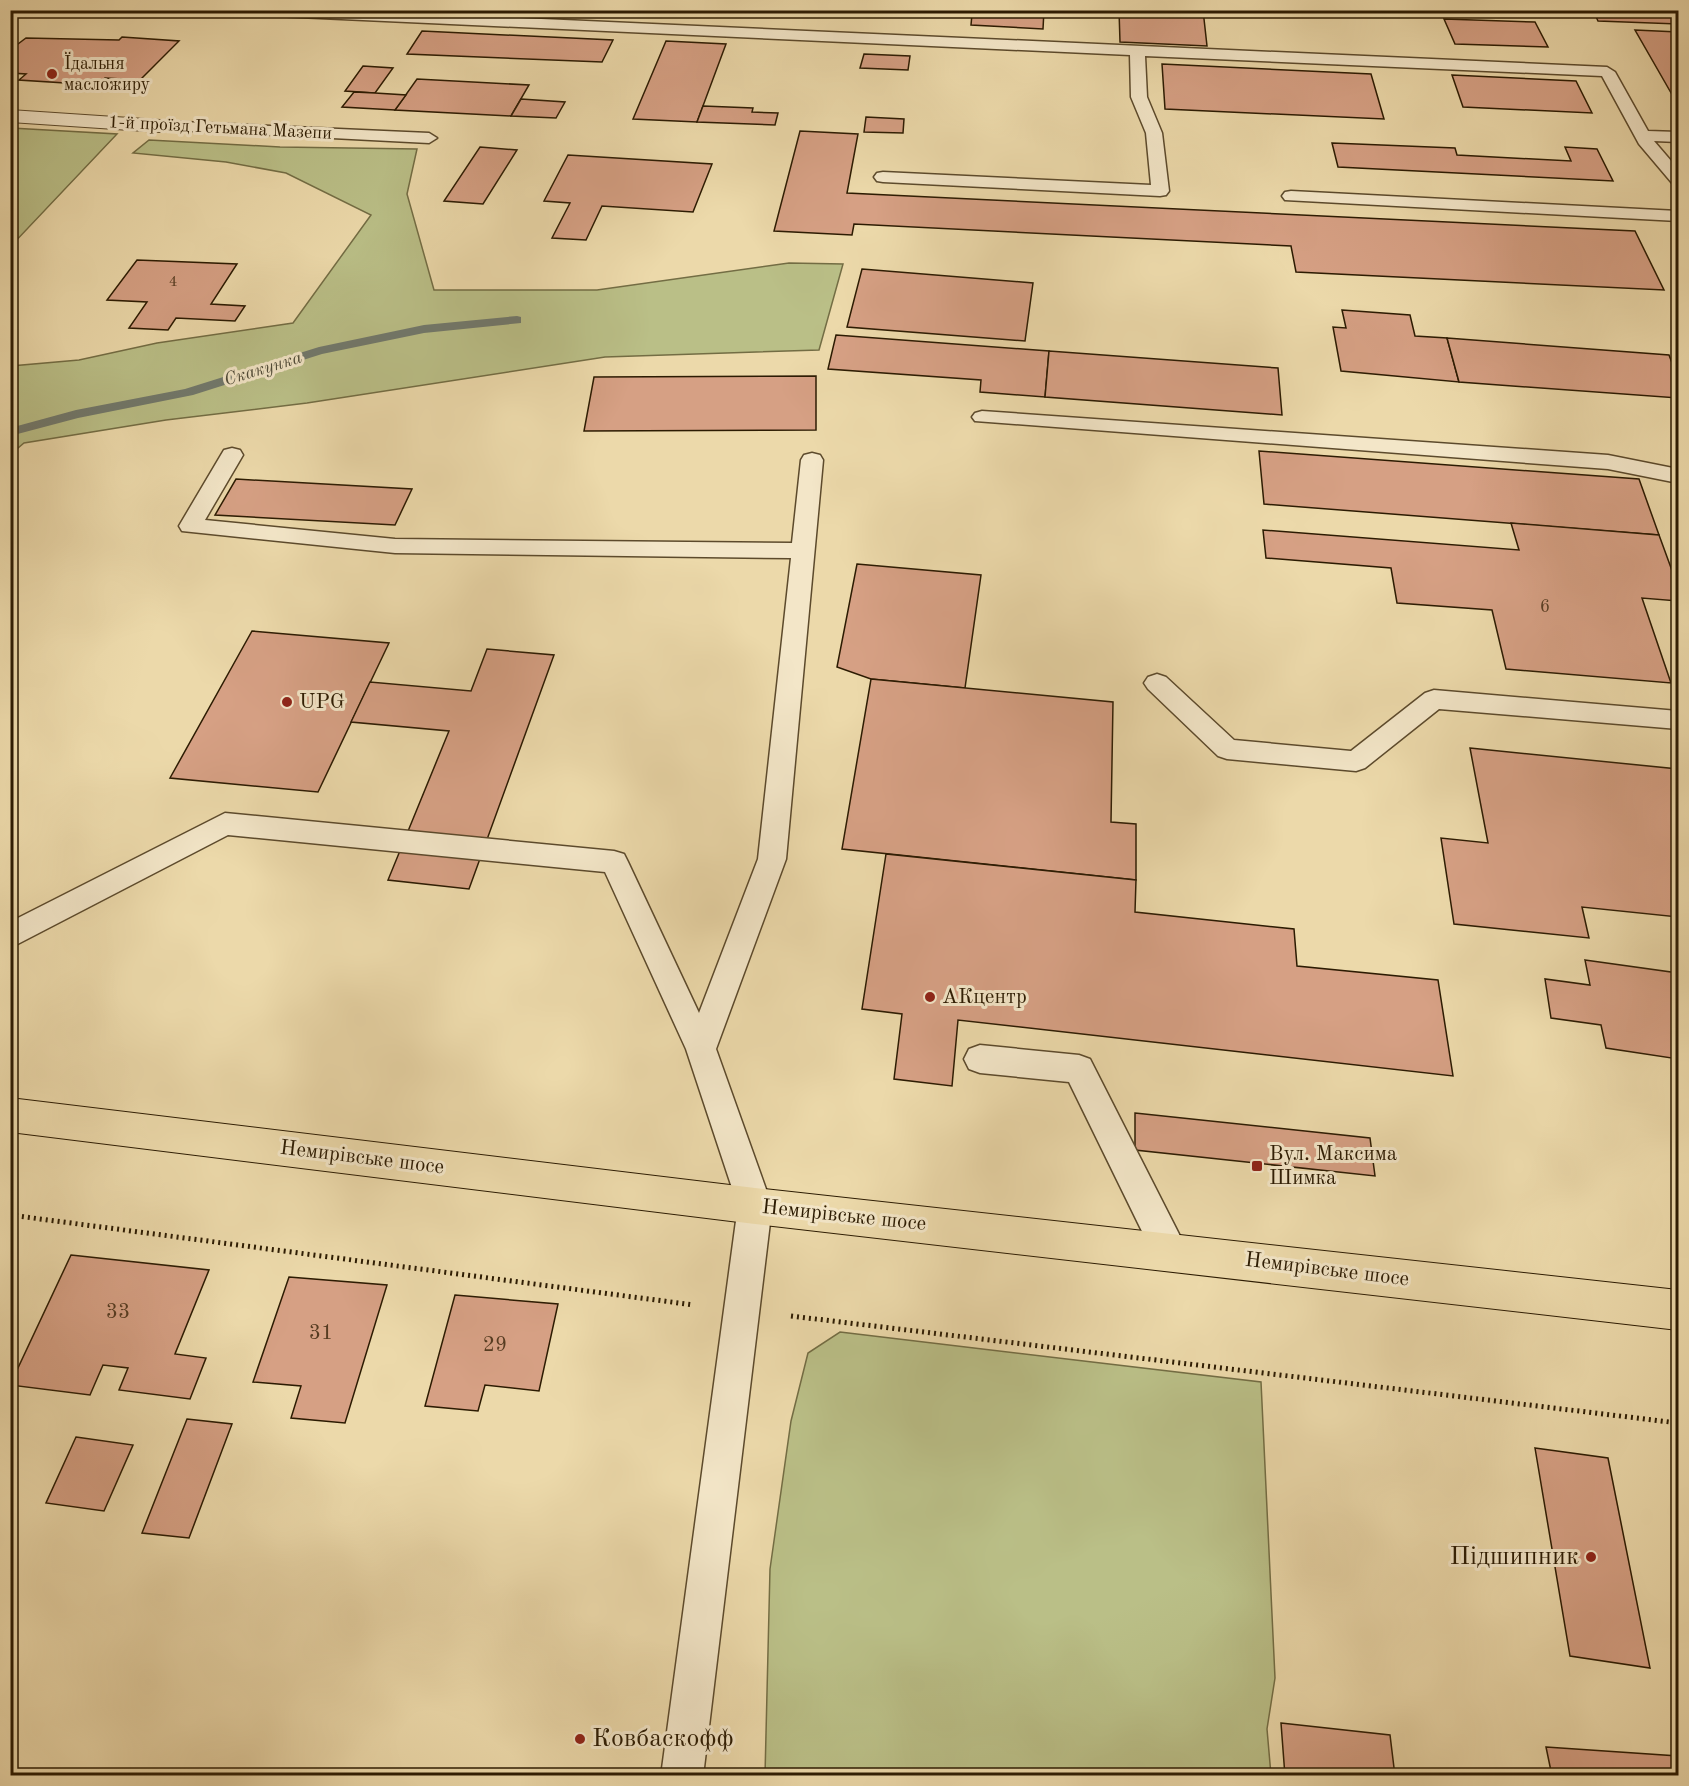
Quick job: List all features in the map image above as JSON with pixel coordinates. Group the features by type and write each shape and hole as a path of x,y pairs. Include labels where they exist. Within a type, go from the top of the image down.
{"main road":[{"name":"Немирівське шосе","path":"10,1115 755,1206 1678,1310"}],"street":[{"name":"1-й проїзд Гетьмана Мазепи","path":"10,116 160,126"}],"lane":[{"path":"234,10 1607,72 1647,144 1678,179"},
{"path":"563,26 572,10"},
{"path":"883,177 1160,191 1154,133 1139,97 1137,51"},
{"name":"1-й проїзд Гетьмана Мазепи","path":"160,126 429,138"},
{"path":"1643,136 1678,137"},
{"path":"1291,196 1678,216"},
{"path":"982,417 1608,462 1678,476"},
{"path":"232,455 190,526 395,546 803,550"},
{"path":"701,1049 772,859 812,460"},
{"path":"1157,683 1227,749 1356,761 1434,699 1678,720"},
{"path":"10,936 225,824 614,862 701,1049 755,1206 682,1776"},
{"path":"980,1059 1080,1069 1170,1252"}],"path":[{"path":"10,1215 742,1311 1678,1423"}],"green space":[{"path":"10,128 117,134 11,246"},
{"path":"149,140 280,147 417,149 407,194 434,290 597,290 789,263 843,264 819,350 605,357 307,403 166,420 24,443 11,454 11,366 79,360 157,343 293,323 371,215 286,173 226,162 133,153"},
{"path":"840,1332 1261,1382 1275,1678 1267,1729 1271,1775 765,1775 770,1569 791,1421 808,1353"}],"building":[{"path":"988,10 1044,10 1043,29 971,25 972,14 987,14"},
{"path":"1119,10 1203,10 1207,46 1120,42"},
{"path":"1593,10 1678,10 1678,24 1598,21"},
{"path":"1444,19 1535,22 1548,47 1455,44"},
{"path":"1635,30 1678,32 1678,105"},
{"path":"422,31 613,40 602,62 407,54"},
{"path":"122,37 179,41 140,80 105,78 97,85 19,80 26,74 10,73 10,50 26,38 119,40"},
{"path":"666,41 726,44 697,122 633,119"},
{"path":"864,54 910,56 908,70 860,68"},
{"path":"1162,64 1371,74 1384,119 1165,109"},
{"path":"363,66 393,68 375,93 345,91"},
{"path":"1452,75 1576,81 1592,113 1463,107"},
{"path":"417,79 529,85 511,116 395,110"},
{"path":"354,92 406,95 395,110 342,107"},
{"path":"521,99 565,102 556,118 511,116"},
{"path":"703,106 753,108 752,112 778,113 775,125 697,122"},
{"path":"866,117 904,119 903,133 864,132"},
{"path":"800,131 858,134 847,193 1635,231 1664,290 1296,272 1291,246 854,224 852,235 774,231"},
{"path":"1332,143 1455,148 1457,155 1571,161 1565,147 1597,149 1613,181 1338,167"},
{"path":"480,147 517,150 483,204 444,201"},
{"path":"568,155 712,164 693,212 602,206 586,240 552,238 570,203 544,201"},
{"path":"137,260 237,264 211,304 245,306 235,321 176,318 168,330 129,328 147,302 107,300"},
{"path":"862,269 1033,283 1025,341 847,327"},
{"path":"1342,310 1410,315 1415,336 1447,338 1459,382 1341,371 1333,327 1346,328"},
{"path":"836,335 1049,351 1045,397 980,392 981,380 828,369"},
{"path":"1447,338 1669,355 1678,379 1678,398 1459,382"},
{"path":"1049,351 1278,368 1282,415 1045,397"},
{"path":"816,376 816,430 584,431 594,377"},
{"path":"1259,451 1639,479 1659,535 1264,504"},
{"path":"236,479 412,489 395,525 215,515"},
{"path":"1511,523 1659,535 1678,587 1678,601 1642,598 1671,683 1506,669 1492,610 1397,603 1391,568 1266,558 1263,530 1519,550"},
{"path":"857,564 981,575 965,688 871,679 837,667"},
{"name":"UPG","path":"252,631 389,643 318,792 170,778"},
{"path":"487,649 554,655 469,889 388,880 449,731 351,722 370,682 471,691"},
{"path":"871,679 1113,702 1111,822 1136,824 1136,880 842,849"},
{"path":"1470,748 1678,769 1678,917 1582,907 1589,938 1454,924 1441,838 1488,843"},
{"path":"886,854 1136,880 1135,912 1294,929 1297,966 1438,980 1453,1076 958,1020 952,1086 894,1079 902,1014 862,1009"},
{"path":"1585,960 1678,973 1678,1059 1606,1048 1601,1025 1551,1018 1545,979 1590,985"},
{"path":"1135,1113 1370,1138 1375,1176 1135,1150"},
{"path":"71,1255 209,1270 175,1354 206,1358 190,1399 119,1390 128,1368 103,1365 90,1395 10,1385"},
{"path":"289,1277 387,1285 345,1423 291,1418 301,1386 253,1382"},
{"path":"455,1295 558,1304 539,1391 485,1385 478,1411 425,1406"},
{"path":"187,1419 232,1424 189,1538 142,1533"},
{"path":"76,1437 133,1445 104,1511 46,1503"},
{"name":"Підшипник","path":"1535,1448 1608,1458 1650,1668 1570,1656"},
{"path":"1672,1667 1678,1668 1678,1701"},
{"path":"1281,1723 1390,1735 1395,1776 1285,1776"},
{"path":"1546,1747 1678,1756 1678,1776 1552,1776"}],"waterway":[{"name":"Скакунка","path":"10,432 76,414 188,392 319,351 424,329 517,320"}],"place":[{"name":"Їдальня масложиру","path":"52,74"},
{"name":"UPG","path":"287,702"},
{"name":"АКцентр","path":"930,997"},
{"name":"Вул. Максима Шимка","path":"1257,1166"},
{"name":"Підшипник","path":"1591,1557"},
{"name":"Ковбаскофф","path":"580,1739"}]}
